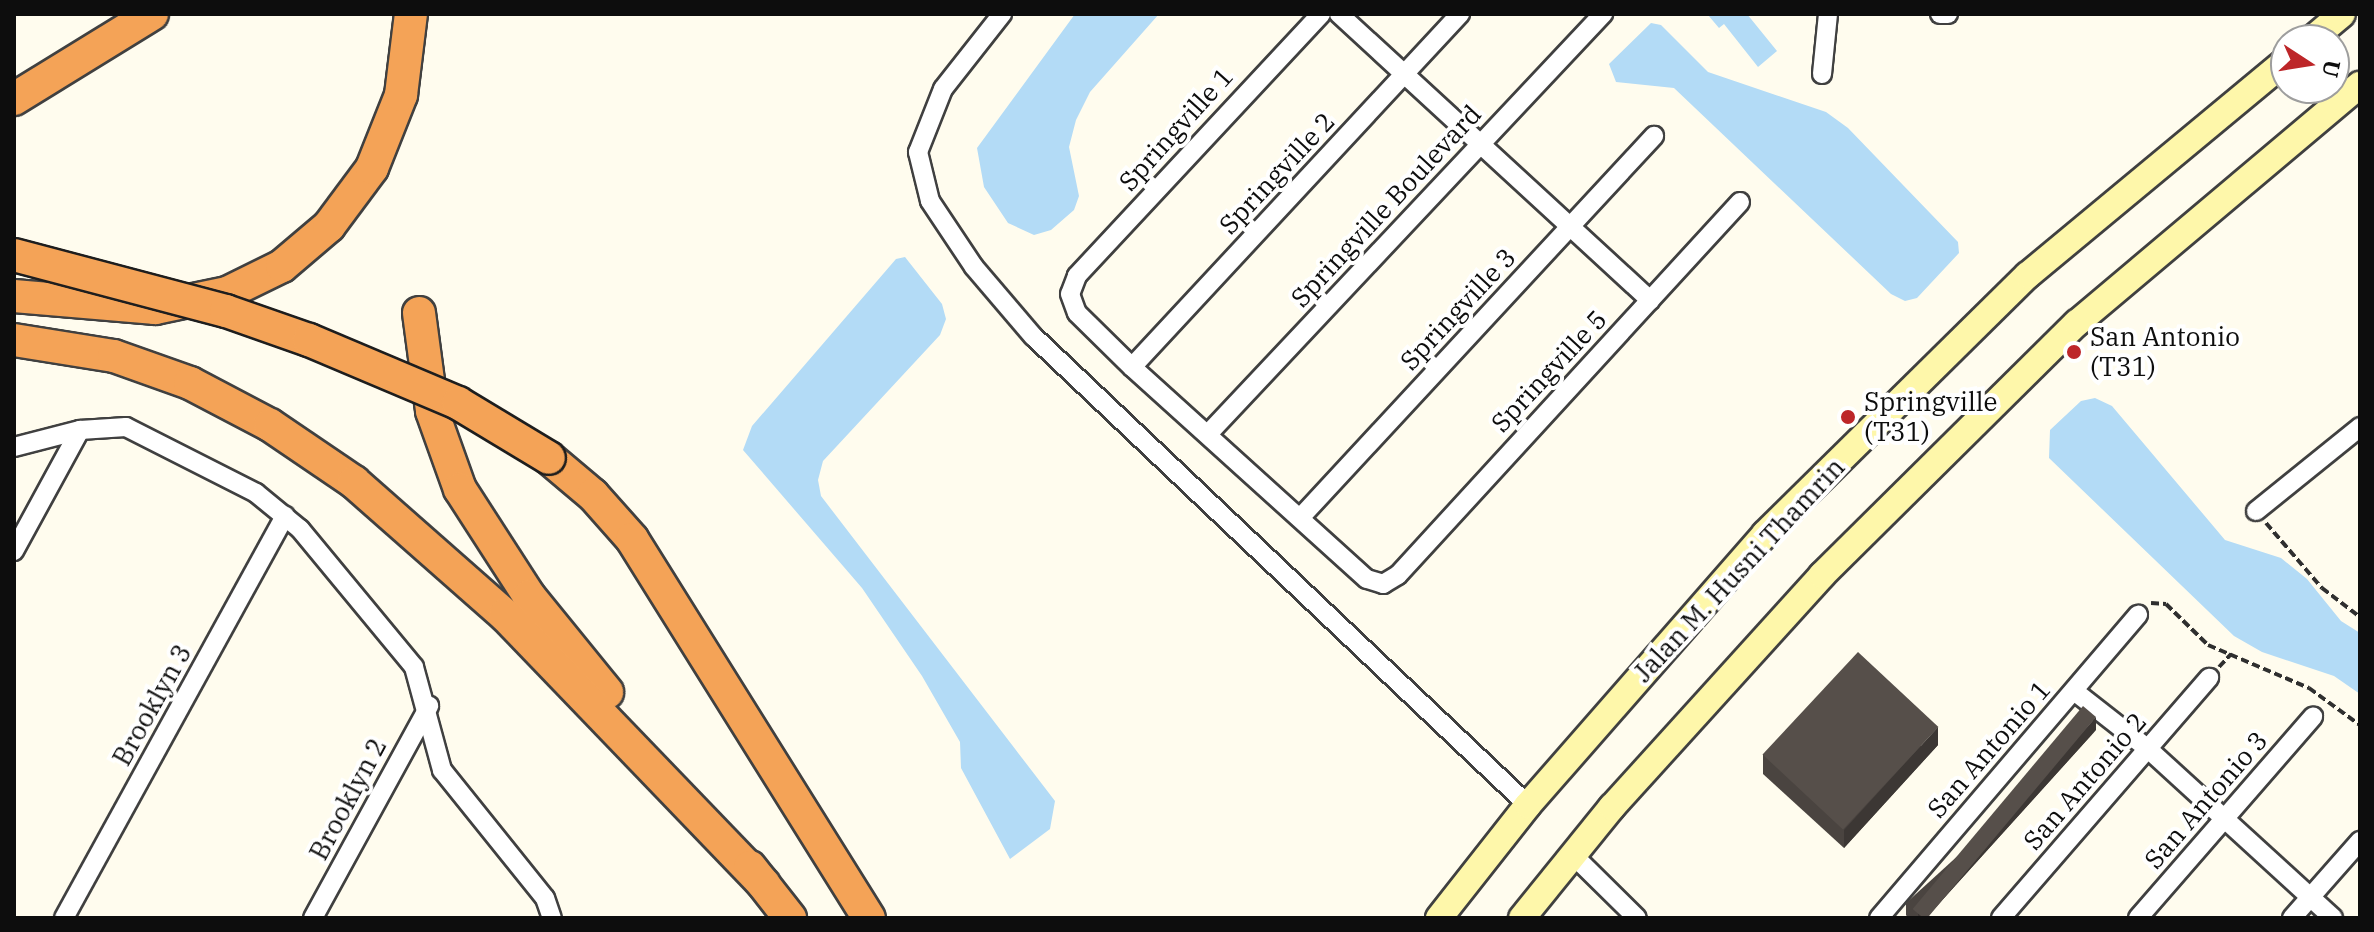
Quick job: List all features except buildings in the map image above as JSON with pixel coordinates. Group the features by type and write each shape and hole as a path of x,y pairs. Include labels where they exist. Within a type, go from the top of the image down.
{"highway":[{"path":"14,99 152,14"},
{"path":"14,296 130,308 199,301 252,283 282,266 306,248 352,197 390,131 401,95 411,14"},
{"path":"14,255 226,311 309,340 458,403 549,458 593,495 632,539 869,918"},
{"path":"419,313 432,411 460,489 529,596 790,918"},
{"path":"14,340 114,356 190,383 270,425 343,474 505,615 764,884"}],"main road":[{"name":"Jalan M. Husni Thamrin","path":"1439,918 1528,805 1765,534 2028,275 2270,74"},
{"path":"1522,918 1572,854 1822,575 2077,323 2360,85"}],"street":[{"path":"1002,14 943,89 918,152 930,201 965,253 1033,336 1528,805"},
{"path":"1339,14 1650,300"},
{"name":"Springville 2","path":"1132,367 1460,14"},
{"name":"Springville Boulevard","path":"1208,434 1603,14"},
{"path":"1822,74 1828,14"},
{"path":"1940,14 1948,14"},
{"name":"Springville 1","path":"1132,367 1077,313 1070,294 1077,276 1317,16"},
{"name":"Springville 3","path":"1300,518 1654,136"},
{"name":"Springville 5","path":"1300,518 1367,579 1383,584 1398,575 1740,202"},
{"path":"1132,367 1300,518"},
{"path":"14,447 80,430 126,427 156,439 256,493 285,516 414,667 429,706 442,770 545,898 552,918"},
{"path":"2256,511 2360,427"},
{"path":"14,551 80,430"},
{"name":"Brooklyn 3","path":"64,918 285,516"},
{"name":"San Antonio 1","path":"1879,916 2138,615"},
{"name":"San Antonio 2","path":"2001,918 2209,678"},
{"path":"2074,691 2147,748 2222,821 2333,918"},
{"name":"Brooklyn 2","path":"313,918 429,706"},
{"name":"San Antonio 3","path":"2138,918 2313,717"},
{"path":"2292,918 2360,841"},
{"path":"1572,854 1637,918"}],"path":[{"path":"2256,511 2322,588 2360,617"},
{"path":"2138,615 2160,601 2208,645 2317,692 2360,725"}],"water":[{"path":"1075,14 1159,14 1090,92 1076,120 1069,147 1079,196 1074,210 1051,230 1034,235 1008,223 984,187 977,148"},
{"path":"1747,14 1777,51 1758,67 1724,24 1719,28 1708,15"},
{"path":"1651,23 1661,25 1708,72 1826,112 1848,128 1958,242 1959,253 1917,298 1905,301 1891,294 1674,88 1616,82 1609,64"},
{"path":"905,257 942,304 946,319 940,335 823,461 818,480 821,496 1055,801 1050,829 1010,859 961,768 960,742 922,676 862,588 743,450 752,426 896,259"},
{"path":"2095,398 2112,406 2225,540 2281,558 2307,579 2341,621 2360,633 2360,694 2334,676 2262,652 2234,636 2049,458 2050,430 2081,401"}],"place":[{"name":"San Antonio (T31)","path":"2074,352"},
{"name":"Springville (T31)","path":"1848,417"}]}
